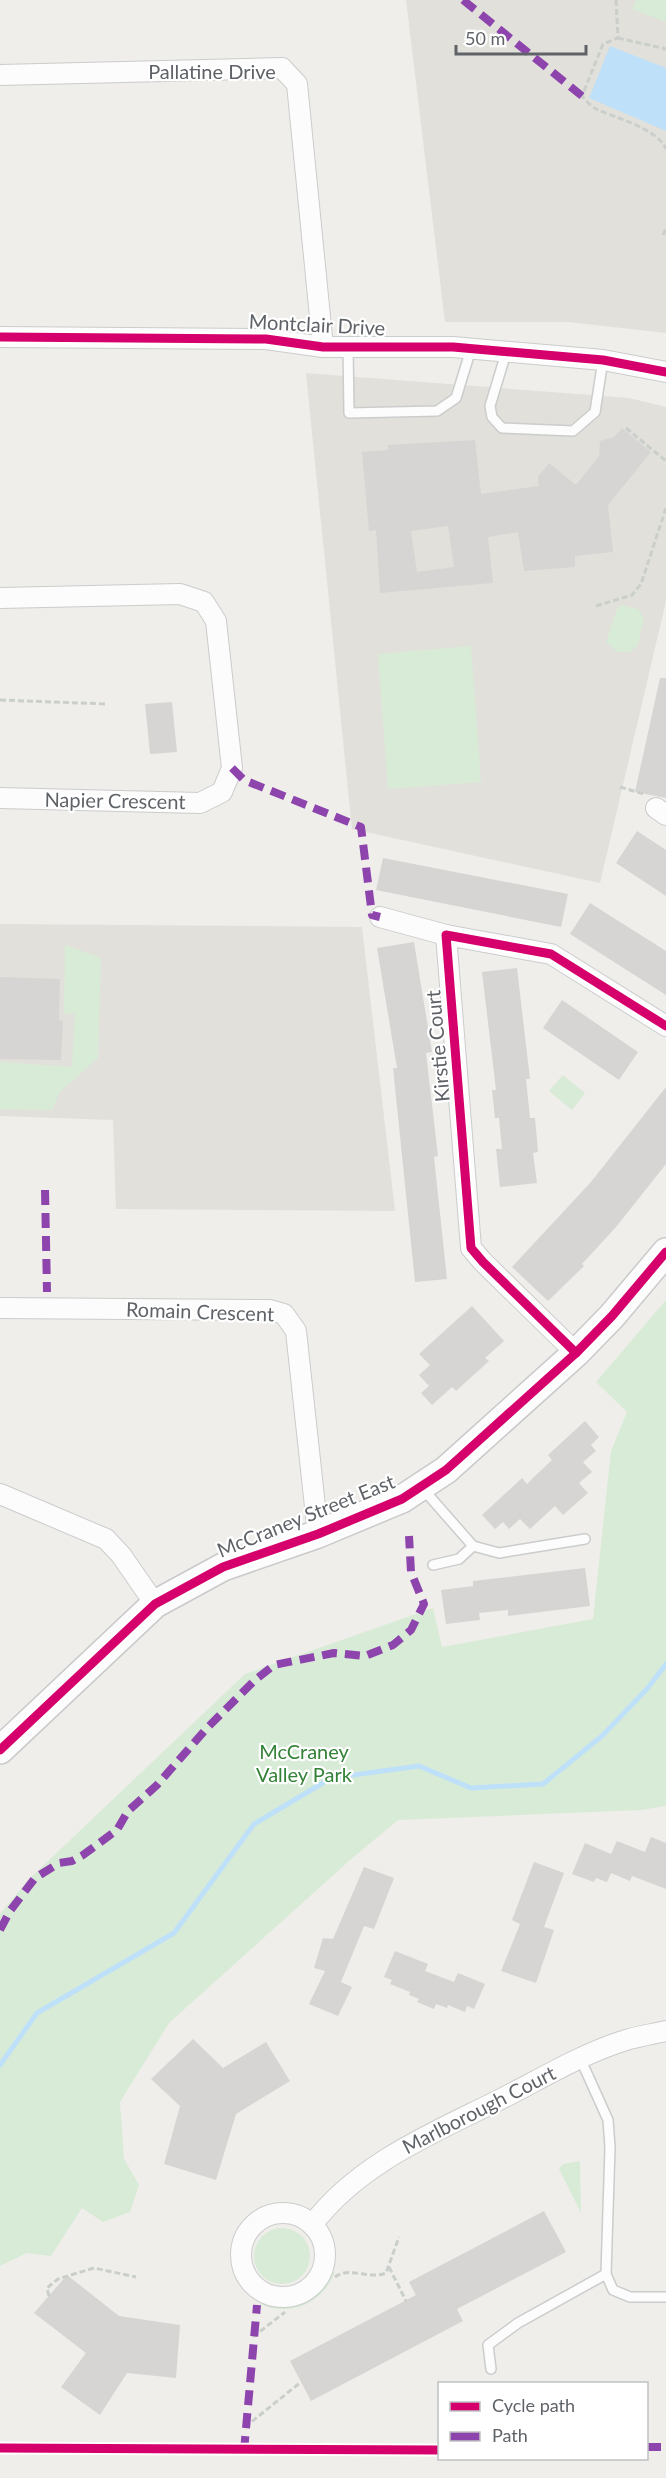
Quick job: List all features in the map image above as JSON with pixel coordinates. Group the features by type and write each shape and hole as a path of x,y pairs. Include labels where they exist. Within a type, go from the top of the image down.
{"street":[{"name":"Pallatine Drive","path":"0,75 282,68 297,84 323,347"},
{"name":"Montclair Drive","path":"0,337 266,339 323,347 453,347 603,360 666,372"},
{"name":"Napier Crescent","path":"0,598 180,594 204,602 216,621 232,768 222,792 200,802 0,798"},
{"path":"381,917 446,935 551,954 666,1026"},
{"name":"Kirstie Court","path":"446,935 471,1248 576,1353"},
{"name":"McCraney Street East","path":"0,1750 155,1604 223,1567 318,1534 402,1499 446,1470 576,1353 612,1316 666,1252"},
{"name":"Romain Crescent","path":"0,1308 270,1310 284,1314 296,1331 318,1534"},
{"path":"0,1494 106,1539 121,1555 155,1604"},
{"name":"Marlborough Court","path":"312,2225 343,2190 374,2166 445,2126 580,2058 625,2040 666,2031"},
{"path":"280,2213 294,2214 312,2225 322,2239 325,2250 321,2273 314,2283 305,2290 283,2297 271,2295 254,2286 242,2268 241,2248 246,2235 255,2224 266,2216 280,2213"}],"lane":[{"path":"348,347 349,413 437,411 456,398 471,349"},
{"path":"506,353 490,406 492,417 502,428 573,431 595,412 603,360"},
{"path":"421,1487 473,1546 499,1552 585,1539"},
{"path":"433,1564 459,1560 473,1546"},
{"path":"580,2058 608,2120 610,2147 606,2274 613,2290 630,2297 666,2297"},
{"path":"491,2369 488,2345 518,2323 606,2274"}],"path":[{"path":"616,0 618,38"},
{"path":"666,49 618,38 603,44 582,96 594,108 626,121 663,141 666,149"},
{"path":"663,235 666,229"},
{"path":"626,428 666,461"},
{"path":"596,606 632,595 641,584 666,508"},
{"path":"0,700 108,704"},
{"path":"335,2277 344,2272 381,2275 386,2273 399,2237"},
{"path":"389,2266 406,2301"},
{"path":"49,2296 47,2288 58,2279 94,2268 136,2277"},
{"path":"253,2337 285,2312"},
{"path":"245,2427 301,2382"}],"shaded area":[{"path":"406,0 666,0 666,333 568,322 445,322"},
{"path":"306,373 629,398 666,407 666,601 600,883 352,829"},
{"path":"0,924 362,927 395,1211 116,1209 113,1120 0,1116"}],"green space":[{"path":"636,0 666,0 666,22 632,9"},
{"path":"621,605 638,609 644,618 638,645 630,652 617,652 606,642 617,609"},
{"path":"471,646 481,782 388,789 378,654"},
{"path":"65,945 101,958 98,1058 60,1092 52,1110 0,1109 0,1062 72,1067 75,1013 64,1014"},
{"path":"563,1075 585,1093 572,1110 549,1091"},
{"name":"McCraney Valley Park","path":"666,1300 666,1806 641,1810 398,1820 349,1861 169,2023 120,2102 124,2159 139,2185 130,2212 103,2222 82,2208 51,2256 27,2253 0,2266 0,1914 27,1881 245,1674 433,1608 442,1647 593,1619 611,1451 627,1412 596,1382"},
{"path":"580,2161 581,2213 559,2169 563,2164"},
{"path":"277,2228 287,2228 302,2236 308,2245 310,2256 308,2267 302,2276 287,2284 277,2284 266,2279 259,2272 254,2261 254,2251 259,2240 266,2233"},
{"path":"335,2272 323,2292 305,2305 283,2309 260,2304 264,2298 285,2302 299,2299"}],"water":[{"path":"610,46 666,68 666,131 589,98"}],"building":[{"path":"622,428 651,452 608,505 613,552 575,556 575,567 524,571 518,532 488,537 493,583 380,593 376,530 369,531 362,452 388,450 388,445 475,440 481,494 539,486 538,477 549,463 576,485 599,456 600,441 614,437","holes":["448,526 454,567 417,572 411,531"]},
{"path":"660,678 666,678 666,798 635,792"},
{"path":"172,702 177,752 150,754 145,704"},
{"path":"637,831 666,850 666,896 616,863"},
{"path":"383,858 568,894 561,927 376,890"},
{"path":"590,903 666,951 666,995 570,934"},
{"path":"414,942 432,1052 426,1053 438,1156 434,1157 447,1279 415,1282 393,1068 397,1068 377,948"},
{"path":"517,968 530,1079 526,1079 530,1118 535,1118 538,1152 533,1153 537,1183 500,1187 496,1149 502,1149 499,1118 495,1118 492,1090 496,1090 482,972"},
{"path":"0,977 60,979 59,1020 63,1021 61,1060 0,1059"},
{"path":"562,1000 638,1052 619,1080 543,1028"},
{"path":"666,1087 666,1164 616,1227 582,1264 584,1266 548,1301 512,1267 591,1182"},
{"path":"472,1306 504,1341 485,1358 489,1361 456,1391 452,1387 432,1405 421,1393 429,1386 419,1375 430,1365 419,1354"},
{"path":"585,1421 599,1437 591,1445 596,1451 583,1462 592,1472 579,1483 588,1493 563,1515 555,1506 530,1529 520,1519 509,1529 503,1522 495,1529 482,1515 522,1478 527,1484 552,1460 548,1455"},
{"path":"585,1568 590,1606 508,1616 508,1610 479,1613 480,1620 446,1624 441,1590 473,1586 473,1581"},
{"path":"651,1837 666,1843 666,1889 632,1876 630,1881 611,1873 607,1882 596,1878 594,1882 572,1874 585,1843 611,1854 617,1841 645,1852"},
{"path":"534,1862 564,1873 544,1927 554,1930 536,1983 501,1971 520,1924 512,1920"},
{"path":"364,1867 394,1878 374,1929 364,1926 341,1982 352,1987 338,2016 309,2004 325,1971 314,1968 323,1938 333,1939"},
{"path":"395,1951 428,1964 425,1971 454,1982 458,1973 485,1984 474,2009 467,2006 465,2012 448,2005 447,2008 436,2004 434,2009 417,2002 419,1999 409,1995 410,1992 390,1984 392,1980 384,1977"},
{"path":"193,2039 223,2068 266,2042 290,2081 236,2114 216,2180 164,2164 180,2106 151,2079"},
{"path":"544,2211 566,2252 457,2309 463,2321 311,2401 290,2361 416,2295 409,2282"},
{"path":"67,2275 119,2316 180,2325 176,2378 127,2373 100,2415 61,2387 86,2353 34,2313"}],"waterway":[{"path":"0,2065 37,2013 174,1933 254,1824 331,1778 419,1766 471,1788 543,1784 602,1736 647,1689 666,1664"}],"marked path":[{"path":"463,0 582,96"},
{"path":"232,768 244,780 361,827 372,915 380,917"},
{"path":"45,1190 47,1292"},
{"path":"0,1930 10,1911 35,1878 59,1863 72,1861 83,1855 117,1830 128,1811 157,1785 207,1728 255,1680 274,1665 334,1653 365,1656 393,1645 411,1630 424,1604 411,1572 409,1536"},
{"path":"244,2451 257,2305"},
{"path":"648,2447 666,2447"}],"cycle path":[{"path":"0,337 266,339 323,347 453,347 603,360 666,372"},
{"path":"576,1353 471,1248 446,935 551,954 666,1026"},
{"path":"0,1750 155,1604 223,1567 318,1534 402,1499 446,1470 576,1353 612,1316 666,1252"},
{"path":"0,2448 438,2450"}]}
